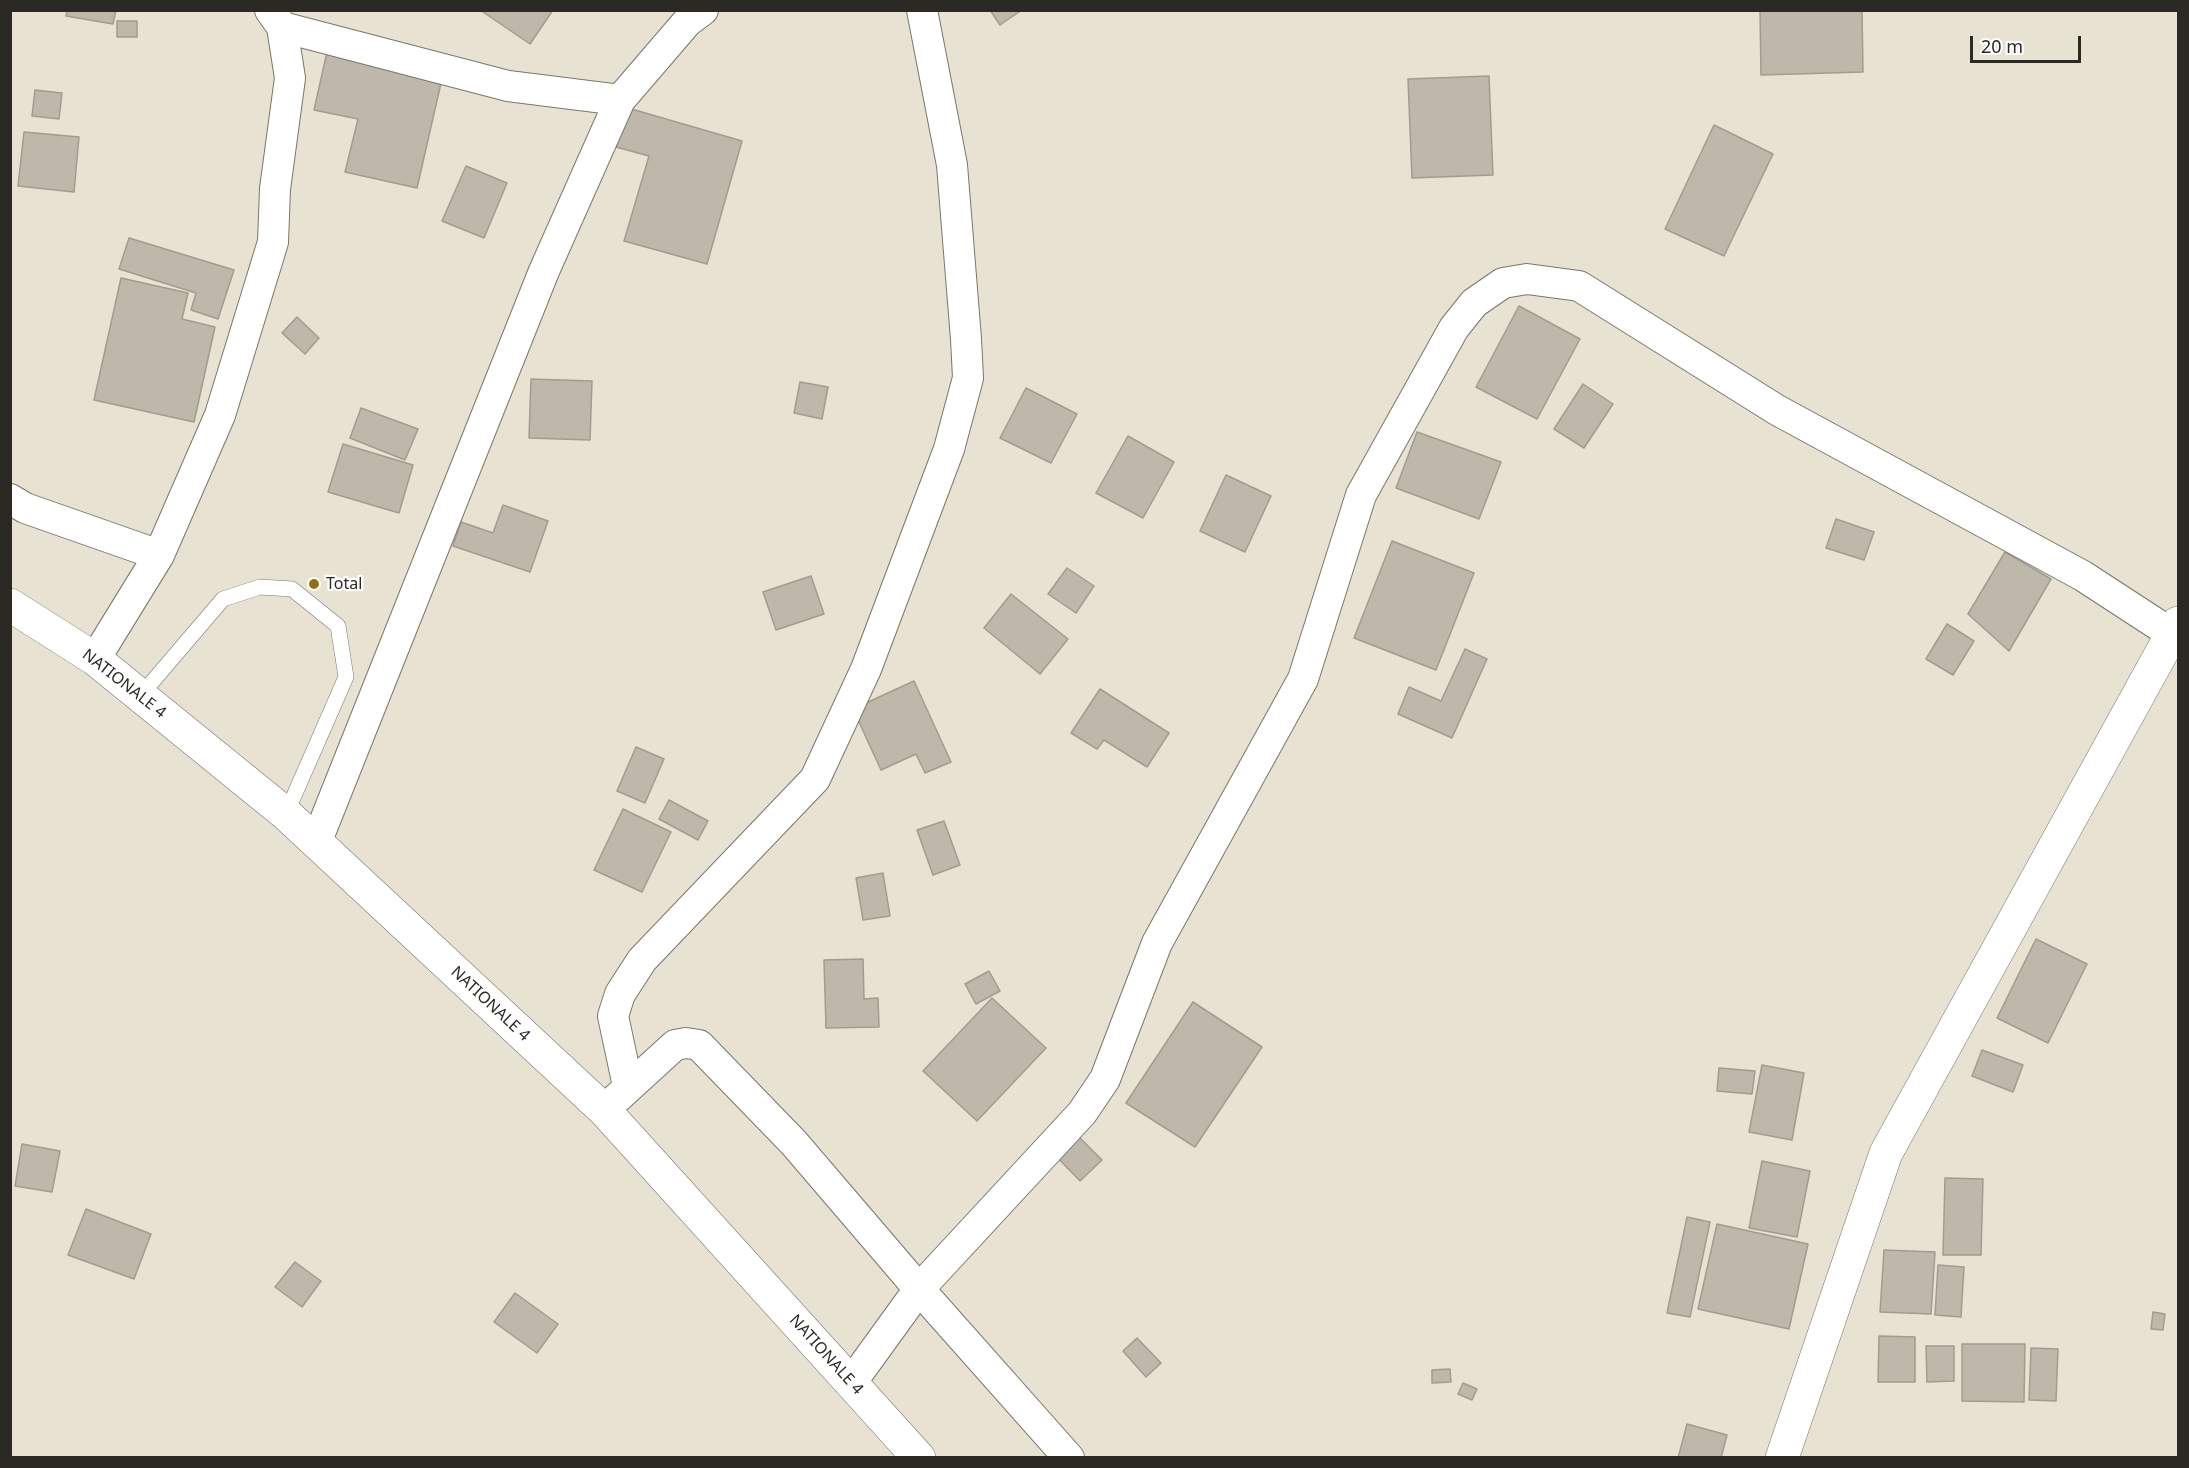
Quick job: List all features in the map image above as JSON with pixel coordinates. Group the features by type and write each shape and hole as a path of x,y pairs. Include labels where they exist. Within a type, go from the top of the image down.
{"main road":[{"name":"NATIONALE 4","path":"10,605 96,659 286,814 605,1111 919,1458"},
{"path":"1782,1458 1886,1153 2175,629"}],"street":[{"path":"316,843 544,271 620,100 687,22 703,10"},
{"path":"628,1086 613,1016 620,994 642,960 815,779 866,669 949,449 968,378 966,339 952,165 922,10"},
{"path":"96,659 159,555 220,415 273,242 275,189 290,78 276,19 508,86 620,100"},
{"path":"851,1383 919,1289 1082,1113 1105,1079 1157,943 1303,679 1361,495 1454,328 1474,303 1503,283 1527,279 1579,286 1777,410 2083,576 2175,629"},
{"path":"10,499 25,508 159,555"},
{"path":"605,1111 628,1086 675,1045 686,1043 699,1045 794,1143 919,1289 1069,1458"}],"lane":[{"path":"141,695 223,599 260,587 292,589 338,626 346,677 286,814"}],"building":[{"path":"67,10 116,10 113,24 66,16"},
{"path":"480,10 553,10 530,44"},
{"path":"990,10 1022,10 1000,25"},
{"path":"1760,10 1862,10 1863,72 1761,75"},
{"path":"117,21 137,21 137,37 117,37"},
{"path":"329,43 444,70 417,188 345,172 358,119 314,110"},
{"path":"1489,76 1493,175 1412,178 1408,79"},
{"path":"35,90 62,93 59,119 32,116"},
{"path":"628,108 742,141 707,264 624,241 649,156 616,147"},
{"path":"1714,125 1773,154 1724,256 1665,229"},
{"path":"24,132 79,137 74,192 18,186"},
{"path":"466,166 507,183 484,238 442,221"},
{"path":"129,238 234,270 218,319 191,310 196,293 119,269"},
{"path":"121,278 188,293 182,319 215,327 194,422 94,400"},
{"path":"1519,306 1580,339 1537,419 1476,387"},
{"path":"297,317 319,338 305,354 282,333"},
{"path":"531,379 592,381 590,440 529,438"},
{"path":"800,382 828,387 822,419 794,413"},
{"path":"1583,384 1613,404 1584,448 1554,429"},
{"path":"1026,388 1077,414 1051,463 1000,438"},
{"path":"361,408 418,429 405,460 350,438"},
{"path":"1417,432 1501,462 1479,519 1396,488"},
{"path":"1128,436 1174,462 1143,518 1096,493"},
{"path":"343,444 413,465 399,513 328,492"},
{"path":"1226,475 1271,496 1245,552 1200,531"},
{"path":"503,505 548,521 530,572 453,546 461,522 493,533"},
{"path":"1836,519 1874,532 1864,560 1826,548"},
{"path":"1392,541 1474,573 1436,670 1354,638"},
{"path":"2005,552 2051,579 2009,651 1968,614"},
{"path":"1067,568 1094,586 1076,613 1048,594"},
{"path":"811,576 824,614 776,630 763,592"},
{"path":"1011,594 1068,639 1040,674 984,628"},
{"path":"1947,624 1974,641 1953,675 1926,659"},
{"path":"1465,649 1487,659 1452,738 1398,714 1409,687 1441,701"},
{"path":"914,681 951,762 925,773 916,754 881,770 853,709"},
{"path":"1100,689 1169,733 1147,767 1104,740 1097,749 1071,733"},
{"path":"636,747 664,759 645,803 617,791"},
{"path":"669,800 708,821 698,840 659,819"},
{"path":"623,809 671,832 642,892 594,870"},
{"path":"944,821 960,865 933,875 917,830"},
{"path":"883,873 890,916 863,920 856,878"},
{"path":"2036,939 2087,964 2048,1043 1997,1018"},
{"path":"863,959 864,999 878,998 879,1027 826,1028 824,960"},
{"path":"989,971 1000,991 976,1004 965,984"},
{"path":"992,998 1046,1048 977,1121 923,1071"},
{"path":"1193,1002 1262,1047 1195,1147 1126,1103"},
{"path":"1982,1050 2023,1065 2013,1092 1972,1076"},
{"path":"1762,1065 1804,1073 1792,1140 1749,1132"},
{"path":"1719,1068 1755,1071 1752,1094 1717,1091"},
{"path":"1070,1128 1102,1160 1080,1181 1049,1149"},
{"path":"22,1144 60,1151 52,1192 15,1186"},
{"path":"1762,1161 1810,1171 1797,1237 1749,1228"},
{"path":"1945,1178 1983,1179 1981,1255 1943,1255"},
{"path":"86,1209 151,1234 134,1279 68,1255"},
{"path":"1687,1217 1710,1222 1690,1317 1667,1313"},
{"path":"1717,1224 1808,1244 1789,1329 1698,1309"},
{"path":"1884,1250 1935,1252 1931,1314 1880,1312"},
{"path":"295,1262 321,1281 302,1307 275,1287"},
{"path":"1938,1265 1964,1267 1961,1317 1935,1315"},
{"path":"515,1293 558,1324 537,1353 494,1322"},
{"path":"2153,1312 2165,1314 2163,1330 2151,1329"},
{"path":"1879,1336 1915,1337 1915,1382 1878,1382"},
{"path":"1137,1338 1161,1363 1146,1377 1123,1351"},
{"path":"1962,1344 2025,1344 2024,1402 1962,1401"},
{"path":"1926,1346 1954,1346 1954,1381 1927,1382"},
{"path":"2031,1348 2058,1349 2056,1401 2029,1400"},
{"path":"1450,1369 1451,1382 1432,1383 1432,1370"},
{"path":"1463,1383 1477,1389 1472,1400 1458,1394"},
{"path":"1687,1424 1727,1435 1721,1458 1678,1458"}],"place":[{"name":"Total","path":"314,584"}]}
